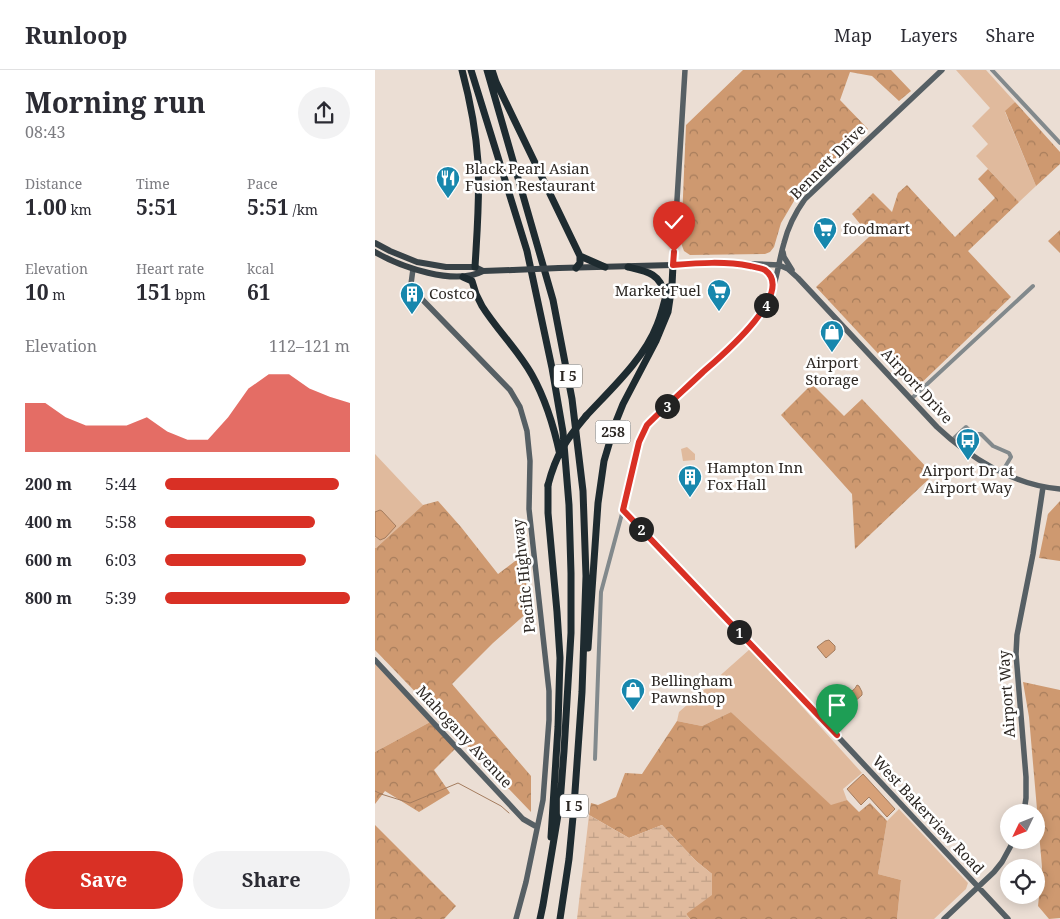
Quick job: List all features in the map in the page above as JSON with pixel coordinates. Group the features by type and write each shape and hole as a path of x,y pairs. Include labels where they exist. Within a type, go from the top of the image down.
{"highway":[{"path":"463,70 473,115 478,162 479,210 475,267"},
{"name":"I 5","path":"471,70 527,251 552,368 563,432 569,505 571,634 566,722 560,803 540,919"},
{"name":"I 5","path":"487,70 553,300 572,399 583,491 587,576 582,692 572,832 560,919"},
{"path":"492,70 581,256 580,264 576,268"},
{"path":"581,256 605,267"},
{"path":"548,879 558,727 560,658 548,514 548,485 558,455 569,435 620,380 649,340 657,325 673,265"},
{"name":"258","path":"582,692 592,605 598,503 604,461 623,404 656,341 668,312 673,265"},
{"path":"628,267 653,275 659,280 663,286 663,305"},
{"path":"463,277 469,278 472,281 482,306 532,374 555,432 569,505"}],"main road":[{"path":"375,243 417,262 446,267 475,267 483,271"},
{"path":"375,252 395,263 413,269 432,274 463,277 475,275 483,271 673,265"}],"street":[{"path":"685,70 673,265 733,263 779,265"},
{"name":"Bennett Drive","path":"623,510 639,442 647,425 747,330 767,304 772,292 783,247 796,211 805,199 942,70"},
{"path":"992,70 1060,143"},
{"path":"783,247 785,257 797,278"},
{"path":"733,263 764,270 770,278 772,292"},
{"name":"Airport Drive","path":"779,265 788,269 797,278 952,440 977,459 1002,472 1043,487 1060,488"},
{"name":"Pacific Highway","path":"413,269 411,284 416,292 510,390 520,407 527,431 530,461 529,509 549,691 549,720 543,792 526,882 516,919"},
{"path":"911,399 1033,286"},
{"path":"952,440 966,427 973,434 981,434 993,446 1009,453 1011,457 1002,472"},
{"name":"Airport Way","path":"1025,804 1026,777 1016,654 1017,635 1033,554 1043,487"},
{"path":"595,759 601,592 623,510"},
{"name":"West Bakerview Road","path":"623,510 1008,919"},
{"name":"Mahogany Avenue","path":"375,660 523,819 537,827"},
{"path":"944,919 1001,862 1009,849"}],"green space":[{"path":"743,70 891,70 911,91 899,101 872,76 850,72 840,100 868,129 809,183 794,201 781,223 774,247 770,252 765,254 690,255 684,251 681,243 686,125"},
{"path":"956,70 986,70 1015,102 1005,112 1036,186 1019,202 976,156 988,144 972,126 990,108"},
{"path":"1015,102 1060,152 1060,164 1036,186 1005,111"},
{"path":"988,169 1019,202 968,251 1011,297 913,391 816,287 870,236 852,214 873,193 892,212 898,193 907,185 955,237 995,198 978,179"},
{"path":"1060,230 1060,253 1048,241"},
{"path":"812,384 844,416 862,399 929,470 932,476 855,549 852,494 781,415"},
{"path":"687,447 695,454 695,460 683,461 681,449"},
{"path":"375,454 423,505 376,548 375,548"},
{"path":"438,501 498,574 523,555 529,611 493,643 452,684 531,776 531,812 375,650 375,548 423,505"},
{"path":"1060,501 1060,561 1039,558 1048,514"},
{"path":"750,649 862,773 843,789 847,800 831,806 731,712 702,726 677,721 679,712"},
{"path":"375,663 432,721 375,752"},
{"path":"1023,682 1060,690 1060,918 1049,919 1038,906 1038,904 1045,904 1045,859 1041,859 1040,849 1045,849 1045,804 1037,804 1029,717"},
{"path":"731,712 831,805 847,800 859,812 870,803 887,821 878,874 901,880 897,919 690,919 686,914 712,874 696,861 662,825 629,838 589,815 591,803 598,805 616,797 625,773 642,774 677,721 702,726"},
{"path":"432,721 457,747 434,770 450,793 419,812 385,791 375,804 375,752"},
{"path":"899,809 968,883 966,889 934,919 897,919 901,880 878,874 887,821"},
{"path":"589,815 629,838 662,825 696,861 712,874 712,895 686,914 690,919 577,919"},
{"path":"375,825 456,906 444,919 375,919"}],"shaded area":[{"path":"380,510 396,526 385,538 380,540 375,536 375,512"},
{"path":"829,640 835,646 835,650 826,658 817,647"},
{"path":"857,685 862,695 843,712 836,712 831,706 829,699 833,694 853,690"},
{"path":"863,774 895,809 887,817 869,797 861,805 847,789"}],"waterway":[{"path":"375,791 410,803 458,783 501,806 509,813"}],"place":[{"name":"Black Pearl Asian Fusion Restaurant","path":"448,199"},
{"name":"foodmart","path":"825,250"},
{"name":"Market Fuel","path":"719,312"},
{"name":"Costco","path":"412,315"},
{"name":"Airport Storage","path":"832,353"},
{"name":"Airport Dr at Airport Way","path":"968,461"},
{"name":"Hampton Inn Fox Hall","path":"690,498"},
{"name":"Bellingham Pawnshop","path":"633,711"}],"route":[{"path":"674,252 673,265 733,263 761,268 767,272 770,278 772,292 767,304 732,346 647,425 639,442 623,510 837,735"}]}
